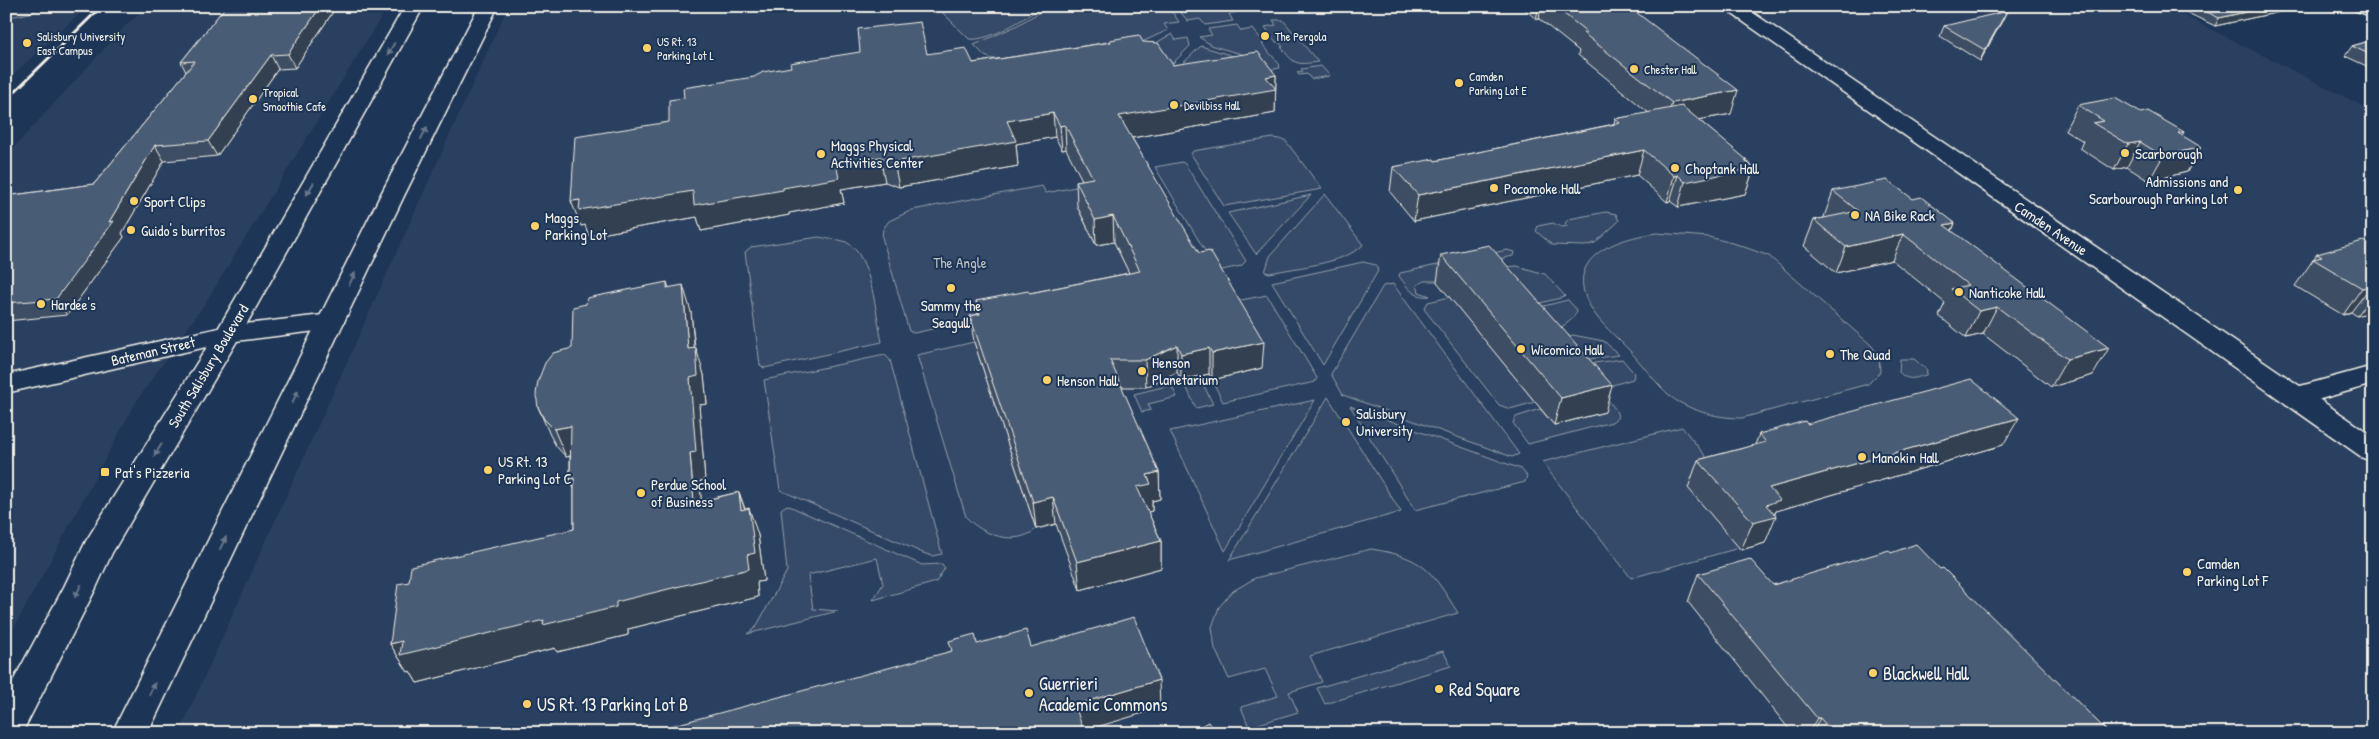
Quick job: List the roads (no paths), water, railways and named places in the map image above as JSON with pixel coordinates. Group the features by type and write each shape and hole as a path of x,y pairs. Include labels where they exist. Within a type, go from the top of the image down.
{"main road":[{"name":"South Salisbury Boulevard","path":"6,729 80,588 97,550 228,334 416,6"},
{"path":"130,733 392,196 490,6"},
{"name":"Camden Avenue","path":"1730,6 2373,450"},
{"path":"2362,6 2373,11"},
{"name":"Bateman Street","path":"6,384 228,334 331,322"},
{"path":"2296,397 2373,375"}],"railway":[{"path":"6,100 102,6"}],"place":[{"name":"The Pergola","path":"1265,36"},
{"name":"Salisbury University East Campus","path":"27,43"},
{"name":"US Rt. 13 Parking Lot L","path":"647,48"},
{"name":"Chester Hall","path":"1634,69"},
{"name":"Camden Parking Lot E","path":"1459,83"},
{"name":"Tropical Smoothie Cafe","path":"253,99"},
{"name":"Devilbiss Hall","path":"1174,105"},
{"name":"Scarborough","path":"2125,153"},
{"name":"Maggs Physical Activities Center","path":"821,154"},
{"name":"Choptank Hall","path":"1675,168"},
{"name":"Pocomoke Hall","path":"1494,188"},
{"name":"Admissions and Scarbourough Parking Lot","path":"2238,190"},
{"name":"Sport Clips","path":"134,201"},
{"name":"NA Bike Rack","path":"1855,215"},
{"name":"Maggs Parking Lot","path":"535,226"},
{"name":"Guido's burritos","path":"131,230"},
{"name":"Sammy the Seagull","path":"951,288"},
{"name":"Nanticoke Hall","path":"1959,292"},
{"name":"Hardee's","path":"41,304"},
{"name":"Wicomico Hall","path":"1521,349"},
{"name":"The Quad","path":"1830,354"},
{"name":"Henson Planetarium","path":"1142,371"},
{"name":"Henson Hall","path":"1047,380"},
{"name":"Salisbury University","path":"1346,422"},
{"name":"Manokin Hall","path":"1862,457"},
{"name":"US Rt. 13 Parking Lot C","path":"488,470"},
{"name":"Pat's Pizzeria","path":"105,472"},
{"name":"Perdue School of Business","path":"641,493"},
{"name":"Camden Parking Lot F","path":"2187,572"},
{"name":"Blackwell Hall","path":"1873,673"},
{"name":"Red Square","path":"1439,689"},
{"name":"Guerrieri Academic Commons","path":"1029,693"},
{"name":"US Rt. 13 Parking Lot B","path":"527,704"}],"park label":[{"name":"The Angle","path":"960,262"}]}
